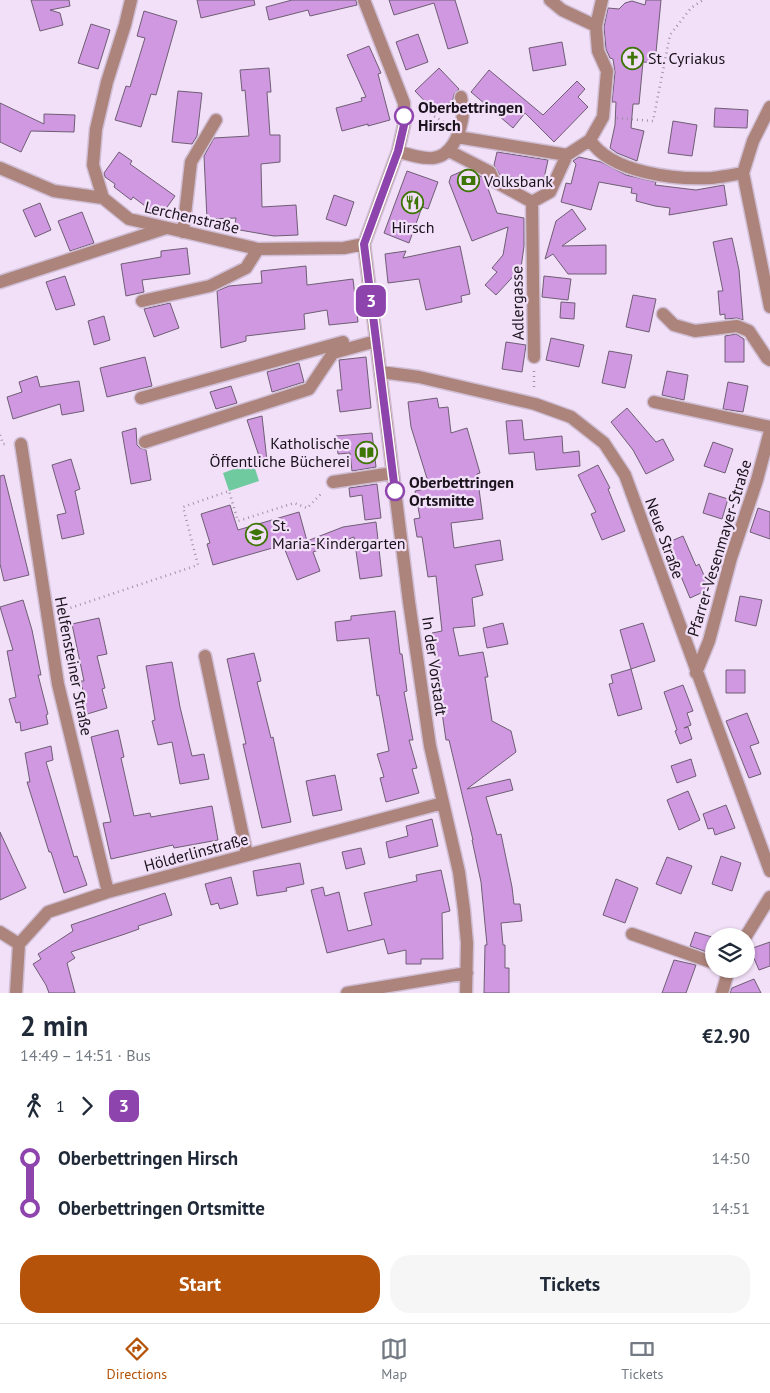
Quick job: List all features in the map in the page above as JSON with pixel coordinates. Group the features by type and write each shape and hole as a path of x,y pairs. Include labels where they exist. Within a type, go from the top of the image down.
{"street":[{"path":"0,168 54,191 104,198 94,165 96,128 107,82 125,25 130,0"},
{"name":"In der Vorstadt","path":"364,0 404,103 404,125 398,151 364,244 430,746 459,872 464,910 466,993"},
{"path":"550,0 562,10 596,26"},
{"path":"449,152 490,172 494,181 532,202 550,192 567,155 590,140 604,117 607,71 598,51 596,26 602,0"},
{"path":"398,151 415,156 434,158 449,152 463,119 461,97"},
{"path":"770,107 752,141 742,173 770,307"},
{"path":"183,232 191,162 216,120"},
{"path":"458,134 567,155"},
{"path":"590,140 601,154 629,167 663,176 711,178 742,173"},
{"name":"Lerchenstraße","path":"104,198 130,219 258,248 344,248 364,244"},
{"name":"Adlergasse","path":"532,202 534,357"},
{"path":"0,282 166,228"},
{"path":"142,301 210,286 246,268 258,248"},
{"path":"663,314 674,325 695,331 737,326 749,331 770,360"},
{"path":"141,398 376,337"},
{"path":"145,442 309,389 333,353 376,337"},
{"name":"Neue Straße","path":"381,372 418,377 535,404 571,418 604,443 625,476 770,870"},
{"path":"654,402 770,429"},
{"name":"Pfarrer-Vesenmayer-Straße","path":"696,673 709,641 731,558 766,461 770,429"},
{"name":"Helfensteiner Straße","path":"21,444 58,684 108,892"},
{"path":"333,482 393,473"},
{"path":"205,656 247,855"},
{"name":"Hölderlinstraße","path":"19,944 48,912 108,892 443,803"},
{"path":"751,928 770,897"},
{"path":"0,932 19,944 16,993"},
{"path":"632,934 705,960"},
{"path":"347,993 467,973"},
{"path":"722,993 726,978"}],"path":[{"path":"604,117 653,120 670,35 691,8 704,0"},
{"path":"402,96 458,134"},
{"name":"Adlergasse","path":"534,357 535,404"},
{"path":"47,616 198,565 182,507 229,491 238,521 294,503 307,508 333,482"}],"green space":[{"path":"253,462 259,481 229,491 223,473"}],"building":[{"path":"31,0 69,0 70,6 50,10 60,13 63,25 40,31"},
{"path":"197,0 254,0 255,5 201,18"},
{"path":"292,0 356,0 357,5 310,16 308,10 269,20 266,7"},
{"path":"389,0 455,0 468,43 448,49 434,3 394,15"},
{"name":"St. Cyriakus","path":"646,0 661,0 655,63 643,62 639,104 633,104 631,128 644,131 637,161 610,148 615,125 616,102 612,102 615,72 613,59 610,58 606,49 604,27 608,8 619,9 625,3 632,1 645,5"},
{"path":"144,11 177,21 156,95 151,94 141,127 115,120 126,86 130,87 145,38 137,36"},
{"path":"91,24 110,30 98,69 78,63"},
{"path":"418,34 428,62 406,70 396,42"},
{"path":"562,42 566,65 533,71 529,48"},
{"path":"369,46 381,73 378,74 390,120 342,131 336,108 362,101 361,98 366,97 347,55"},
{"path":"269,68 271,92 267,92 270,135 280,135 280,162 261,164 262,207 296,205 298,235 274,236 234,229 236,218 207,219 204,156 214,138 249,136 245,90 242,91 240,70"},
{"path":"439,68 459,89 454,94 453,99 437,114 415,91"},
{"path":"489,70 543,115 577,81 585,89 578,97 588,107 554,142 525,113 513,128 471,92"},
{"path":"178,91 202,93 197,136 192,144 172,142"},
{"path":"0,103 44,124 44,114 75,115 74,132 31,131 21,152 0,142"},
{"path":"715,108 748,110 747,128 714,127"},
{"path":"673,121 697,125 692,156 668,153"},
{"path":"119,152 132,161 130,164 175,196 160,217 133,197 131,200 114,187 115,184 105,177 104,173"},
{"path":"497,152 548,160 543,183 500,175 494,165"},
{"path":"579,157 601,162 626,175 656,182 655,185 696,190 724,185 727,205 669,215 670,208 636,201 637,194 631,193 632,188 599,182 591,210 561,202 566,183 571,184 576,164 573,161"},
{"path":"467,169 484,178 497,213 524,218 524,246 521,268 496,295 485,285 497,272 492,268 503,255 508,227 472,241 449,182 451,176"},
{"name":"Hirsch","path":"407,171 438,182 428,209 422,207 409,243 384,233"},
{"path":"334,195 354,202 346,226 326,219"},
{"path":"40,203 51,230 35,237 23,210"},
{"path":"572,209 586,229 562,246 606,245 606,274 568,274 553,254 545,259 556,221"},
{"path":"82,212 94,243 70,251 58,221"},
{"path":"732,238 739,270 743,320 737,318 725,319 725,314 720,315 718,291 723,291 713,242"},
{"path":"460,246 470,294 461,296 462,302 426,310 419,279 388,283 385,254 406,251 403,258"},
{"path":"187,248 190,274 142,280 144,292 126,296 121,264 161,257 161,251"},
{"path":"306,266 307,285 353,279 358,322 329,325 327,310 304,314 305,329 246,336 246,341 221,348 217,291 229,286 262,283 261,271"},
{"path":"65,276 75,305 56,310 46,282"},
{"path":"544,276 571,279 568,300 542,297"},
{"path":"633,295 656,299 649,332 626,327"},
{"path":"561,302 575,303 574,319 560,318"},
{"path":"170,303 179,328 154,337 144,309"},
{"path":"104,316 110,340 94,345 88,321"},
{"path":"736,334 744,339 744,362 725,362 725,336"},
{"path":"551,338 584,345 579,367 546,360"},
{"path":"506,342 526,345 522,372 502,369"},
{"path":"609,351 632,355 625,388 602,383"},
{"path":"145,357 152,386 107,397 100,368"},
{"path":"366,357 371,408 340,412 337,390 342,390 339,360"},
{"path":"299,363 304,382 272,392 267,372"},
{"path":"667,371 688,375 684,400 662,395"},
{"path":"37,376 40,387 79,381 84,411 62,415 60,404 13,419 7,397 22,392 19,382"},
{"path":"728,382 748,386 743,412 723,409"},
{"path":"231,386 237,403 216,409 210,392"},
{"path":"437,398 439,408 448,407 451,433 467,428 480,473 477,474 483,519 451,523 454,548 500,540 503,560 475,565 483,595 472,598 475,626 453,628 459,656 483,652 488,677 485,677 492,721 511,731 516,752 467,789 510,779 513,790 486,797 497,835 501,834 514,904 520,904 522,921 501,923 503,945 505,945 505,968 509,968 509,993 484,993 485,945 487,945 481,882 449,740 446,740 439,692 442,692 432,633 442,631 436,576 428,577 422,537 417,537 414,519 420,518 415,491 430,488 411,427 408,402"},
{"path":"627,408 656,442 663,439 674,460 646,474 633,450 611,422"},
{"path":"262,416 267,461 261,462 247,420"},
{"path":"522,420 524,440 562,436 563,453 579,451 580,466 536,470 534,452 509,454 506,421"},
{"path":"136,428 137,445 146,450 151,480 131,484 122,432"},
{"path":"372,433 376,467 352,471 350,453 338,454 336,436"},
{"path":"713,442 733,449 725,473 704,466"},
{"path":"71,459 80,489 75,491 84,534 62,539 57,515 66,513 52,465"},
{"path":"598,465 610,488 608,489 625,531 602,540 591,514 596,512 578,475"},
{"path":"4,475 29,575 4,581 0,564 0,476"},
{"path":"377,484 381,518 365,520 362,495 350,497 349,488"},
{"path":"709,493 728,499 722,519 703,513"},
{"path":"230,505 238,530 299,512 307,541 343,527 376,522 382,576 360,579 354,537 313,552 320,571 297,580 283,545 213,565 207,544 210,543 201,514"},
{"path":"758,508 770,512 770,539 750,532"},
{"path":"683,536 696,566 699,564 710,589 690,598 675,562 672,564 664,544"},
{"path":"740,596 762,600 756,626 735,621"},
{"path":"23,600 32,630 41,675 38,675 48,714 46,715 48,724 21,731 20,722 16,723 9,699 16,697 7,651 13,650 0,607"},
{"path":"395,611 407,691 404,692 413,740 409,740 417,768 412,769 419,793 386,802 380,778 384,777 377,754 389,751 379,695 377,696 369,638 337,641 335,622 351,620 351,616"},
{"path":"99,618 107,654 97,656 105,688 102,689 107,708 84,715 78,692 83,691 81,681 84,681 72,624"},
{"path":"503,623 508,644 487,648 483,628"},
{"path":"643,623 655,661 631,669 620,630"},
{"path":"254,653 261,681 257,682 271,738 273,737 291,822 262,828 243,744 246,744 227,659"},
{"path":"172,662 180,707 192,756 204,754 209,779 180,784 172,742 158,745 152,721 155,720 146,666"},
{"path":"631,669 642,709 618,716 609,684 613,683 611,675"},
{"path":"726,670 745,670 745,693 726,693"},
{"path":"683,685 693,711 687,713 691,725 684,728 688,727 692,739 680,744 664,692"},
{"path":"747,713 759,743 750,746 761,774 749,778 726,721"},
{"path":"118,730 124,757 121,758 134,816 150,813 151,817 212,806 218,840 174,848 173,845 111,859 103,823 111,822 91,737"},
{"path":"51,746 53,760 46,762 74,857 77,856 87,885 64,893 27,782 30,782 25,753"},
{"path":"691,759 696,776 677,783 671,766"},
{"path":"335,775 342,810 313,816 306,781"},
{"path":"688,791 700,820 679,830 667,800"},
{"path":"726,805 735,828 715,835 713,828 708,829 703,814"},
{"path":"432,819 438,846 389,858 386,842 408,836 406,826"},
{"path":"0,832 26,888 0,900"},
{"path":"361,848 365,864 346,869 342,852"},
{"path":"721,856 741,863 732,891 712,884"},
{"path":"667,857 692,866 681,894 656,884"},
{"path":"300,863 304,884 286,888 287,891 257,896 253,871"},
{"path":"441,870 450,911 442,913 443,959 421,959 421,964 406,964 406,950 388,954 384,939 327,953 311,890 323,887 325,896 339,892 348,931 372,925 364,893 417,881 416,875"},
{"path":"231,877 238,904 220,909 218,903 211,905 205,884"},
{"path":"616,879 638,888 625,923 603,915"},
{"path":"165,893 172,915 138,926 139,929 71,952 75,958 67,963 75,993 49,993 33,964 41,959 38,954 73,931 71,925"},
{"path":"695,932 705,935 705,951 690,946"},
{"path":"770,942 770,966 759,970 755,961 755,947"},
{"path":"674,960 696,965 686,993 662,993"},
{"path":"754,979 761,993 730,993 732,988"}],"bus line":[{"name":"3","path":"395,491 364,244 398,151 404,125 404,116"}],"place":[{"name":"St. Cyriakus","path":"632,58"},
{"name":"Oberbettringen Hirsch","path":"404,116"},
{"name":"Volksbank","path":"468,181"},
{"name":"Hirsch","path":"413,203"},
{"name":"Katholische Öffentliche Bücherei","path":"366,452"},
{"name":"Oberbettringen Ortsmitte","path":"395,491"},
{"name":"St. Maria-Kindergarten","path":"256,534"}]}
